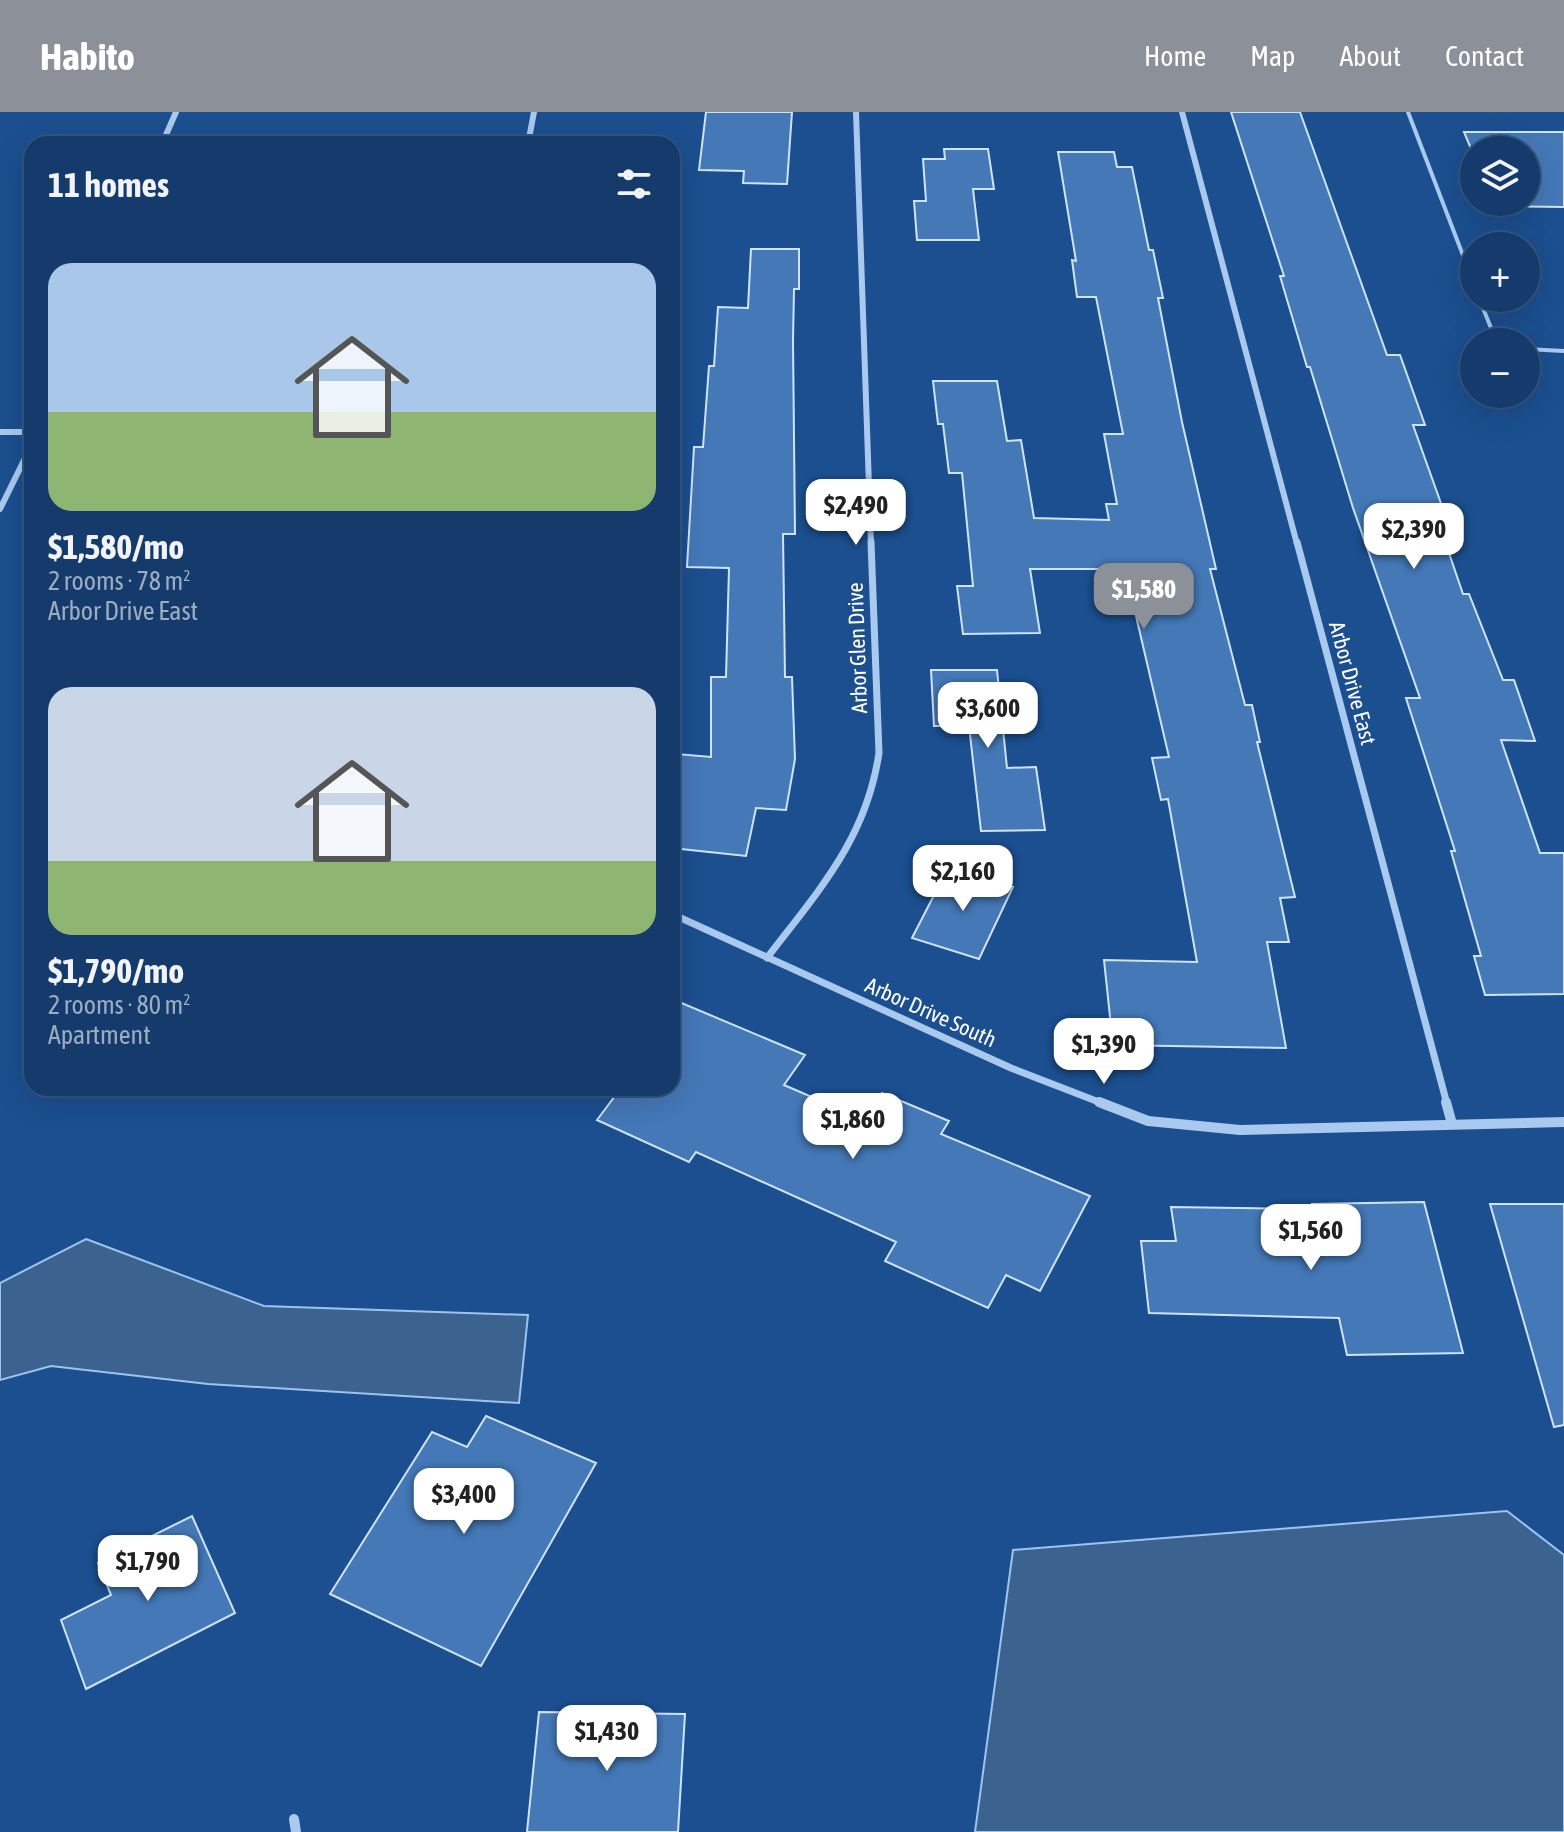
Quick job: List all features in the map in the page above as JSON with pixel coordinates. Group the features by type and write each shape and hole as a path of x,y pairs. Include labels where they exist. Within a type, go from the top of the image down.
{"street":[{"path":"166,136 176,112"},
{"path":"530,136 534,112"},
{"name":"Arbor Glen Drive","path":"767,958 860,834 877,787 879,753 856,112"},
{"name":"Arbor Drive East","path":"1182,112 1452,1124"},
{"path":"0,432 24,432"},
{"path":"0,509 24,460"},
{"name":"Arbor Drive South","path":"680,918 1011,1068 1148,1121 1240,1130 1564,1122"},
{"path":"294,1819 296,1832"}],"lane":[{"path":"1408,112 1460,248"},
{"path":"1540,350 1564,351"}],"water":[{"path":"86,1239 264,1306 528,1315 519,1403 208,1384 51,1366 0,1380 0,1283"},
{"path":"1507,1511 1564,1555 1564,1832 975,1832 1013,1550"}],"building":[{"path":"706,112 792,112 787,184 743,183 744,171 699,170"},
{"path":"1231,112 1300,112 1387,355 1400,355 1425,425 1413,425 1443,509 1434,509 1463,594 1469,594 1503,680 1514,680 1535,741 1501,740 1540,853 1564,853 1564,994 1485,995 1474,956 1481,956 1451,851 1455,851 1406,698 1420,698 1353,508 1310,367 1307,367 1280,276 1284,276"},
{"path":"1464,132 1564,132 1564,207 1540,207 1540,136 1466,136"},
{"path":"944,149 988,149 994,189 973,189 979,240 917,240 914,201 926,201 923,159 945,159"},
{"path":"1058,152 1114,152 1117,167 1132,167 1149,250 1153,250 1163,298 1158,298 1182,422 1216,569 1210,569 1245,705 1252,705 1260,742 1257,742 1295,897 1280,898 1289,942 1267,942 1286,1048 1113,1045 1104,960 1197,962 1168,799 1161,800 1152,758 1169,757 1125,569 1030,569 1040,633 963,634 957,586 973,586 962,473 949,473 943,424 938,424 933,381 997,381 1007,441 1021,440 1034,518 1109,520 1106,504 1117,504 1104,434 1123,434 1096,297 1077,297 1072,260 1076,261"},
{"path":"751,249 799,249 799,289 794,289 793,341 795,534 783,534 785,677 792,677 795,759 786,810 756,808 746,856 680,849 680,754 711,757 711,677 726,677 729,568 687,567 694,447 703,447 709,366 714,366 718,307 748,308"},
{"path":"931,670 997,670 1007,768 1036,767 1045,830 981,831 969,726 934,726"},
{"path":"948,868 1013,887 979,959 912,938"},
{"path":"680,1002 805,1055 784,1085 865,1120 882,1093 949,1121 941,1134 1090,1196 1040,1291 1006,1275 988,1308 885,1261 896,1242 696,1152 689,1162 597,1120 615,1096 680,1096"},
{"path":"1424,1202 1463,1353 1347,1355 1339,1318 1149,1313 1141,1241 1176,1241 1171,1207 1313,1209 1312,1204"},
{"path":"1490,1204 1564,1204 1564,1425 1554,1427"},
{"path":"486,1416 596,1463 481,1666 330,1594 432,1432 467,1447"},
{"path":"192,1516 235,1613 86,1689 61,1620 111,1595 98,1563"},
{"path":"539,1712 685,1714 678,1832 527,1832"}]}
